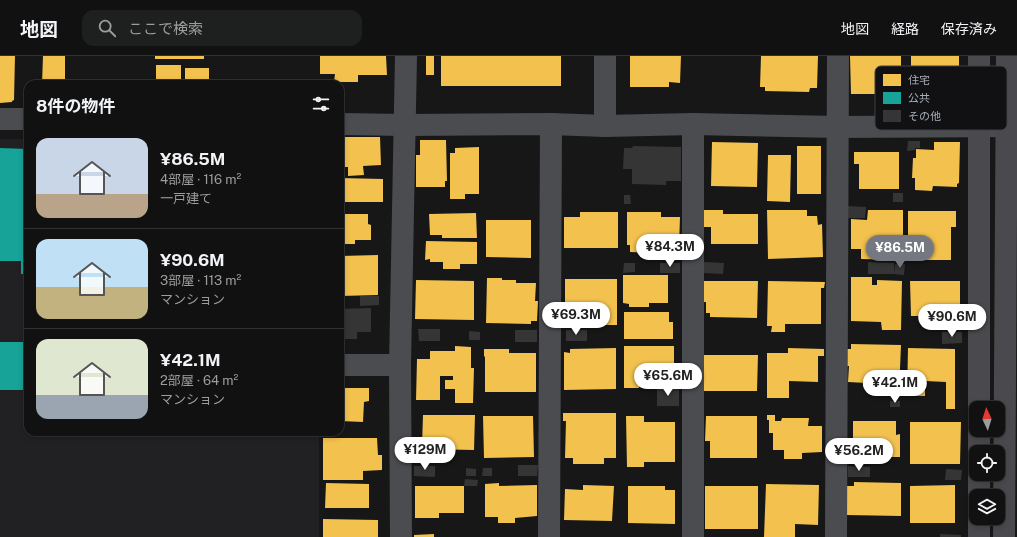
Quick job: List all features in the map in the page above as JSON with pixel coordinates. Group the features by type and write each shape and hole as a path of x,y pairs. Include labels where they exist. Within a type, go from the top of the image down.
{"street":[{"path":"401,537 400,365 406,56"},
{"path":"605,56 605,126"},
{"path":"836,537 838,56"},
{"path":"1004,537 1012,126 1007,56"},
{"path":"0,119 24,119"},
{"path":"344,124 551,124 605,126 693,124 875,127"},
{"path":"549,537 551,124"},
{"path":"693,124 693,537"},
{"path":"979,130 979,401"},
{"path":"344,365 400,365"},
{"path":"979,525 979,537"}],"shaded area":[{"path":"0,139 24,139 24,436 319,436 319,537 0,537"}],"building: 住宅":[{"path":"0,56 15,56 14,100 12,102 0,103"},
{"path":"43,56 65,56 65,80 42,80"},
{"path":"155,56 204,56 204,59 155,59"},
{"path":"320,56 386,56 387,75 358,75 358,82 344,82 344,80 334,80 335,74 320,74"},
{"path":"426,56 434,56 434,75 426,75"},
{"path":"441,56 561,56 561,86 441,86"},
{"path":"630,56 681,56 680,83 669,82 669,87 630,87"},
{"path":"761,56 818,56 817,88 810,88 809,92 765,91 765,87 760,87"},
{"path":"850,56 901,56 901,66 875,66 875,94 851,94"},
{"path":"911,56 959,56 959,66 911,66"},
{"path":"156,65 181,65 181,80 156,80"},
{"path":"185,68 209,68 209,80 185,80"},
{"path":"344,137 380,137 381,165 363,166 364,175 348,176 348,167 344,167"},
{"path":"420,140 446,140 447,181 445,181 445,187 416,187 416,155 420,155"},
{"path":"712,142 758,143 757,187 711,186"},
{"path":"934,142 960,142 959,183 957,184 957,187 933,186 932,191 915,190 915,178 912,178 913,158 916,158 916,149 934,150"},
{"path":"797,146 821,146 821,194 797,194"},
{"path":"479,147 479,194 465,194 465,199 450,199 450,153 455,153 455,148"},
{"path":"854,152 899,152 899,189 859,189 859,164 854,164"},
{"path":"768,155 791,155 790,202 767,201"},
{"path":"344,178 383,179 383,202 344,202"},
{"path":"703,210 723,210 723,214 758,214 758,244 711,244 711,227 703,227"},
{"path":"767,210 807,210 807,216 817,216 818,225 822,224 823,257 768,259"},
{"path":"868,210 903,210 903,260 861,259 861,249 851,249 851,219 867,220"},
{"path":"908,211 956,211 956,227 951,227 951,260 908,260"},
{"path":"580,212 618,212 618,248 564,248 564,217 580,217"},
{"path":"627,212 661,212 661,217 680,217 679,247 653,246 654,253 630,252 630,245 627,245"},
{"path":"476,213 477,238 442,238 442,235 430,235 429,214"},
{"path":"344,214 368,214 368,224 371,225 371,240 355,240 355,244 344,244"},
{"path":"486,220 531,220 531,258 486,257"},
{"path":"426,241 477,242 477,264 460,264 460,269 443,269 443,262 430,262 430,259 425,260"},
{"path":"378,255 378,295 344,296 344,256"},
{"path":"623,275 668,275 668,303 649,303 649,307 629,307 629,304 623,303"},
{"path":"851,277 872,277 872,285 877,285 877,280 902,281 901,330 882,330 881,322 851,321"},
{"path":"487,278 516,280 516,283 536,283 535,301 538,301 537,321 531,321 531,324 486,323"},
{"path":"565,279 617,279 617,325 565,325"},
{"path":"416,280 474,281 474,320 415,319"},
{"path":"703,281 758,281 757,318 710,317 710,313 706,313 706,302 703,302"},
{"path":"768,281 825,282 824,288 821,288 821,324 785,324 785,332 771,332 772,326 767,326"},
{"path":"910,281 960,281 960,316 955,317 956,321 923,321 923,316 911,316"},
{"path":"624,312 669,312 669,322 673,322 673,339 624,339"},
{"path":"851,344 901,345 899,392 885,392 886,384 848,382 849,366 846,366 846,349 851,349"},
{"path":"455,346 471,347 471,368 474,368 473,403 455,403 455,389 445,389 445,380 453,380 453,376 440,376 440,400 416,400 417,359 430,359 430,351 455,351"},
{"path":"624,346 674,346 674,382 639,382 639,388 624,388"},
{"path":"616,348 616,389 564,390 564,352 570,353 570,349"},
{"path":"788,348 824,349 824,356 818,356 818,382 789,381 789,398 767,398 767,353 788,353"},
{"path":"908,348 955,349 955,409 946,409 946,382 925,381 925,396 907,396"},
{"path":"484,349 509,349 509,353 536,353 536,392 485,392"},
{"path":"703,355 758,355 757,391 703,391"},
{"path":"344,388 369,388 369,401 364,402 363,422 344,421"},
{"path":"563,413 616,413 616,458 604,458 604,464 573,464 573,458 565,458 566,421 563,421"},
{"path":"423,415 475,415 474,450 424,449 424,446 422,446"},
{"path":"767,415 775,415 775,421 781,421 782,418 809,418 808,426 822,426 822,452 802,453 802,459 784,459 784,450 773,450 773,433 769,433 769,420 767,420"},
{"path":"483,416 533,416 534,457 484,458"},
{"path":"626,416 644,416 644,422 675,422 675,462 644,462 644,467 627,467"},
{"path":"706,416 757,416 757,458 710,458 710,441 705,441"},
{"path":"853,421 896,421 896,435 900,434 900,457 861,457 861,445 853,445"},
{"path":"910,422 961,422 960,464 910,464"},
{"path":"323,438 377,438 378,455 382,455 382,470 363,471 363,480 323,480"},
{"path":"854,482 901,483 901,516 846,515 847,486 854,486"},
{"path":"326,483 369,484 369,508 325,508"},
{"path":"499,483 499,486 537,485 537,516 515,518 515,523 498,523 498,517 485,517 485,484"},
{"path":"766,484 819,485 818,525 795,524 795,537 764,537"},
{"path":"583,485 614,486 612,521 564,520 565,489 583,490"},
{"path":"955,485 955,523 910,523 910,486"},
{"path":"415,486 464,486 464,513 439,513 439,518 415,518"},
{"path":"628,486 665,486 665,490 675,490 675,524 628,523"},
{"path":"705,486 758,486 758,529 705,529"},
{"path":"323,519 378,520 378,537 323,537"},
{"path":"434,534 434,537 414,537 414,535"}],"building: 公共":[{"path":"0,148 24,149 24,274 21,274 21,261 0,261"},
{"path":"0,342 24,342 24,390 0,390"}],"building: その他":[{"path":"908,141 920,141 920,148 907,151"},
{"path":"633,146 681,147 681,181 666,181 666,185 632,184 632,169 623,169 624,148 632,148"},
{"path":"893,193 903,193 903,202 893,202"},
{"path":"624,195 630,195 631,204 624,204"},
{"path":"847,206 866,207 865,218 847,218"},
{"path":"704,262 724,263 723,274 703,273"},
{"path":"868,262 894,263 894,274 868,274"},
{"path":"624,263 635,263 635,272 623,273"},
{"path":"660,263 680,263 680,273 660,273"},
{"path":"895,264 905,264 904,275 894,274"},
{"path":"360,296 379,296 379,305 360,306"},
{"path":"371,308 371,332 357,332 357,339 344,339 344,309"},
{"path":"418,329 440,329 440,341 419,341"},
{"path":"515,330 537,330 537,342 515,342"},
{"path":"566,330 587,330 587,341 566,341"},
{"path":"469,331 480,332 480,340 469,340"},
{"path":"942,332 962,332 962,343 942,344"},
{"path":"657,388 679,388 679,406 657,406"},
{"path":"890,401 900,401 900,407 890,407"},
{"path":"518,465 538,465 537,476 518,476"},
{"path":"414,466 435,466 435,477 414,476"},
{"path":"848,466 870,467 870,477 848,477"},
{"path":"466,468 476,469 476,476 466,476"},
{"path":"483,468 492,468 492,476 482,476"},
{"path":"946,469 962,470 961,480 945,480"},
{"path":"465,479 478,480 477,486 464,486"},
{"path":"940,534 961,535 961,537 940,537"}]}
